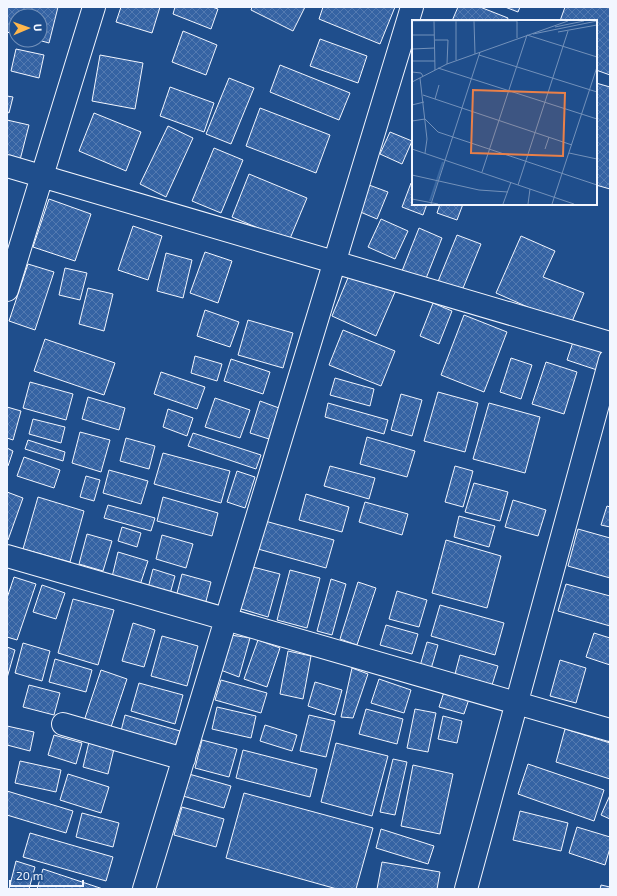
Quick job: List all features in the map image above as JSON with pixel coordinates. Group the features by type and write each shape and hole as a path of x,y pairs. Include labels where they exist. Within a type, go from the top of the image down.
{"street":[{"path":"7,290 94,7"},
{"path":"144,889 412,7"},
{"path":"7,166 610,343"},
{"path":"466,889 610,360"},
{"path":"7,556 610,730"},
{"path":"63,724 184,759"}],"building":[{"path":"7,7 58,7 49,43 48,8 8,8 7,32"},
{"path":"121,7 160,7 152,33 116,22"},
{"path":"175,7 212,7 218,9 211,29 173,14"},
{"path":"252,7 305,7 293,31 251,10"},
{"path":"323,7 395,7 380,44 319,19"},
{"path":"458,7 480,7 508,18 507,20 452,20"},
{"path":"505,7 520,7 518,12"},
{"path":"565,7 610,7 610,75 597,70 597,20 560,20"},
{"path":"183,31 217,45 206,75 172,62"},
{"path":"320,39 367,56 358,83 310,66"},
{"path":"16,49 44,55 39,78 11,71"},
{"path":"100,55 143,63 135,109 92,101"},
{"path":"280,65 350,93 339,120 270,92"},
{"path":"229,78 254,88 231,144 206,134"},
{"path":"597,83 610,87 610,189 597,185"},
{"path":"170,87 214,103 204,132 160,116"},
{"path":"7,96 13,97 9,113 7,112"},
{"path":"260,108 330,135 316,173 246,146"},
{"path":"94,113 141,132 126,171 79,151"},
{"path":"7,120 29,125 20,160 7,157"},
{"path":"168,126 193,138 166,197 140,184"},
{"path":"390,132 412,141 402,164 380,154"},
{"path":"214,148 243,160 221,213 192,201"},
{"path":"249,174 307,198 289,241 232,217"},
{"path":"412,183 412,205 427,205 423,215 402,207"},
{"path":"369,185 388,192 377,219 358,211"},
{"path":"49,199 91,214 75,261 33,247"},
{"path":"440,205 463,205 457,220 437,213"},
{"path":"381,219 408,231 395,259 368,247"},
{"path":"133,226 162,236 148,280 118,270"},
{"path":"419,228 442,238 425,281 402,271"},
{"path":"457,235 481,244 461,293 437,284"},
{"path":"521,236 555,251 543,277 584,293 571,324 496,293"},
{"path":"205,252 232,261 218,303 190,293"},
{"path":"166,253 192,260 183,298 157,291"},
{"path":"28,264 54,272 35,330 9,321"},
{"path":"65,268 87,273 80,300 59,295"},
{"path":"350,273 395,292 376,336 332,316"},
{"path":"88,288 113,294 104,331 79,324"},
{"path":"433,303 452,311 439,344 420,336"},
{"path":"205,310 239,322 230,347 197,336"},
{"path":"464,315 507,332 484,392 441,375"},
{"path":"248,320 293,333 283,368 238,355"},
{"path":"343,330 395,351 381,386 329,365"},
{"path":"45,339 115,363 104,395 34,371"},
{"path":"573,342 602,352 597,370 567,360"},
{"path":"195,356 222,364 217,381 191,373"},
{"path":"511,358 532,365 521,399 500,392"},
{"path":"231,359 270,372 263,394 224,381"},
{"path":"546,362 577,372 564,414 532,404"},
{"path":"161,372 205,387 197,409 154,394"},
{"path":"335,378 374,389 370,406 330,395"},
{"path":"30,382 73,394 66,420 23,408"},
{"path":"438,392 478,403 465,452 424,441"},
{"path":"401,394 422,400 412,436 391,430"},
{"path":"88,397 125,408 119,430 82,419"},
{"path":"215,398 250,410 240,438 205,427"},
{"path":"260,401 279,408 269,439 250,433"},
{"path":"328,403 388,420 384,434 325,417"},
{"path":"489,403 540,417 525,473 473,459"},
{"path":"7,407 21,411 13,440 7,438"},
{"path":"168,409 193,418 187,436 163,427"},
{"path":"33,419 65,427 61,443 29,434"},
{"path":"80,432 110,440 101,472 72,463"},
{"path":"193,433 261,455 256,469 188,446"},
{"path":"367,437 415,451 407,477 360,464"},
{"path":"126,438 155,446 149,469 120,461"},
{"path":"28,440 65,452 63,461 25,449"},
{"path":"7,448 13,451 8,466 7,466"},
{"path":"163,453 230,471 221,503 154,484"},
{"path":"24,457 60,470 54,488 17,476"},
{"path":"330,466 375,478 369,499 324,486"},
{"path":"455,466 473,471 463,507 445,502"},
{"path":"109,470 148,481 141,504 103,493"},
{"path":"237,471 255,477 245,508 227,502"},
{"path":"86,476 100,480 94,501 80,497"},
{"path":"474,483 508,492 500,521 465,512"},
{"path":"7,492 23,498 8,540 7,540"},
{"path":"306,494 349,507 342,532 299,520"},
{"path":"38,497 84,511 70,562 23,549"},
{"path":"163,497 218,513 212,536 157,521"},
{"path":"513,500 546,510 538,536 505,527"},
{"path":"365,502 408,514 402,535 359,522"},
{"path":"108,505 155,518 151,531 104,518"},
{"path":"607,506 610,507 610,527 601,525"},
{"path":"459,516 495,526 489,547 454,537"},
{"path":"265,521 334,540 326,568 258,549"},
{"path":"122,527 141,533 137,547 118,541"},
{"path":"578,529 610,538 610,578 568,566"},
{"path":"87,534 112,541 103,571 79,564"},
{"path":"162,535 193,544 186,568 156,559"},
{"path":"446,540 501,556 487,608 432,593"},
{"path":"118,552 148,561 140,585 112,577"},
{"path":"249,566 280,574 268,617 238,608"},
{"path":"153,569 175,576 170,594 148,588"},
{"path":"290,570 320,578 307,628 277,620"},
{"path":"182,574 211,582 205,605 176,597"},
{"path":"14,577 36,584 17,640 7,637 7,598"},
{"path":"331,579 346,584 332,635 317,631"},
{"path":"358,582 376,588 357,645 340,639"},
{"path":"566,584 610,596 610,626 558,611"},
{"path":"42,585 65,593 56,619 33,612"},
{"path":"397,591 427,600 419,627 389,619"},
{"path":"73,599 114,610 98,665 58,653"},
{"path":"440,605 504,623 495,655 431,636"},
{"path":"133,623 155,630 144,667 122,661"},
{"path":"386,625 418,634 412,654 380,645"},
{"path":"594,633 610,638 610,665 586,657"},
{"path":"231,635 250,638 239,677 218,669"},
{"path":"162,636 198,646 187,686 151,676"},
{"path":"258,640 280,648 267,687 244,679"},
{"path":"427,642 438,645 431,669 420,666"},
{"path":"23,643 50,651 42,681 15,673"},
{"path":"7,647 15,650 7,678"},
{"path":"288,651 311,656 303,699 280,694"},
{"path":"460,655 498,666 492,685 455,674"},
{"path":"55,659 92,670 86,692 49,682"},
{"path":"560,660 586,668 576,703 550,696"},
{"path":"352,668 368,674 353,718 341,717"},
{"path":"101,670 127,679 110,730 84,721"},
{"path":"379,679 411,690 404,713 371,703"},
{"path":"221,680 267,693 261,713 215,700"},
{"path":"315,682 342,690 335,715 308,706"},
{"path":"139,683 183,695 175,724 131,711"},
{"path":"29,685 60,693 54,715 23,707"},
{"path":"444,692 469,699 464,714 439,707"},
{"path":"217,707 256,716 251,738 212,729"},
{"path":"366,709 403,719 397,744 359,734"},
{"path":"415,709 436,713 428,752 407,748"},
{"path":"125,715 180,731 174,750 120,735"},
{"path":"309,715 335,721 326,757 300,751"},
{"path":"443,716 462,721 457,743 438,739"},
{"path":"265,725 297,735 292,751 260,741"},
{"path":"7,726 34,732 30,751 7,745"},
{"path":"565,729 610,743 610,779 556,762"},
{"path":"54,735 82,743 76,764 48,755"},
{"path":"202,740 237,749 229,777 195,768"},
{"path":"89,742 114,749 108,774 83,767"},
{"path":"336,743 388,756 372,816 321,802"},
{"path":"243,750 317,769 310,797 236,778"},
{"path":"393,759 407,762 395,815 380,812"},
{"path":"20,761 61,770 56,792 15,783"},
{"path":"528,764 604,790 594,821 518,794"},
{"path":"413,765 453,774 440,834 401,826"},
{"path":"68,774 109,787 101,813 60,800"},
{"path":"189,774 231,786 224,808 183,796"},
{"path":"7,791 73,811 66,833 7,815"},
{"path":"244,793 373,828 356,889 337,889 226,858"},
{"path":"610,795 610,819 601,815"},
{"path":"182,807 224,819 216,847 174,835"},
{"path":"520,811 568,823 561,851 513,840"},
{"path":"82,813 119,823 113,847 76,837"},
{"path":"577,827 610,837 610,848 605,865 569,853"},
{"path":"381,829 434,846 428,864 376,848"},
{"path":"30,833 113,857 106,881 23,857"},
{"path":"16,861 35,867 29,889 9,889"},
{"path":"382,862 440,872 437,889 377,889"},
{"path":"43,869 103,889 37,889"},
{"path":"601,885 610,887 610,889 600,889"}]}
